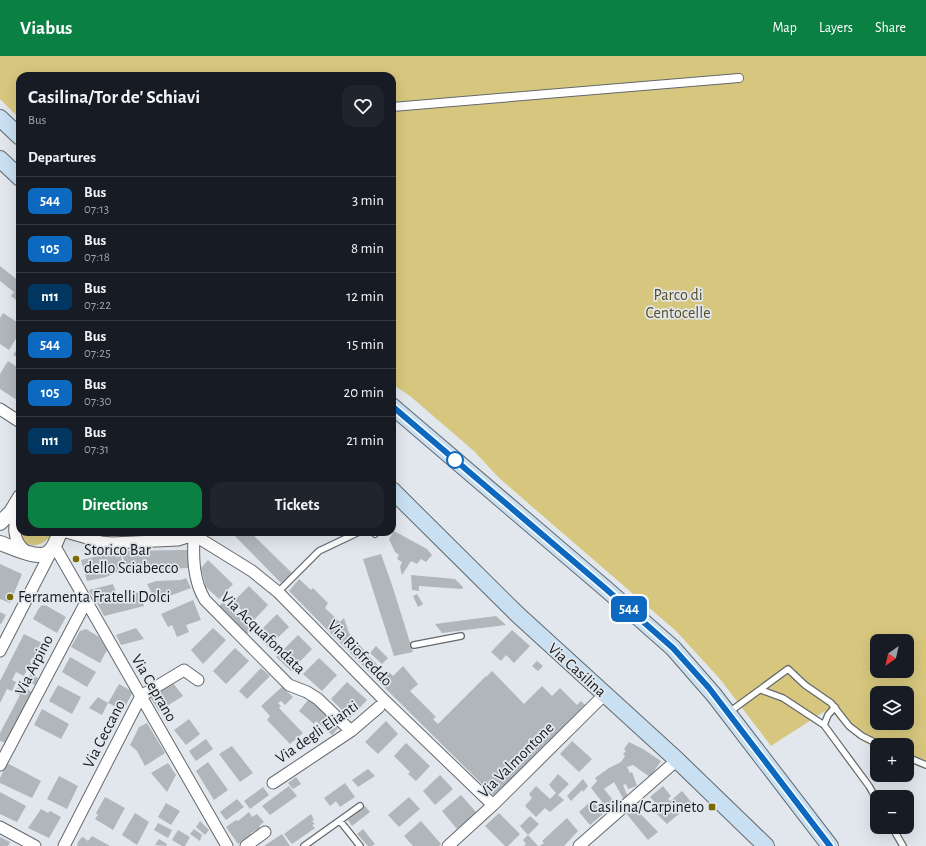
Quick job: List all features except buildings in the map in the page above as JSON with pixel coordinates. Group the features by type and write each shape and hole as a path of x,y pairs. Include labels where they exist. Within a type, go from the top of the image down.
{"main road":[{"path":"0,118 16,133"},
{"path":"0,159 16,176"},
{"path":"396,409 656,632 703,681 734,708 830,846"},
{"name":"Via Casilina","path":"396,494 517,614 676,760 764,845"}],"street":[{"path":"396,107 738,78"},
{"path":"0,409 16,419"},
{"path":"0,523 16,505"},
{"path":"16,517 14,534 17,542 24,552"},
{"path":"0,651 58,536"},
{"path":"80,536 101,542 112,543 178,540 187,536"},
{"name":"Via Acquafondata","path":"191,536 195,574 201,593 205,600 289,685 307,692 318,699 352,731"},
{"name":"Via Riofreddo","path":"194,536 252,571 278,592 385,701 493,805"},
{"path":"0,544 39,555 51,551 54,546"},
{"name":"Via Ceprano","path":"54,546 227,846"},
{"name":"Via Arpino","path":"0,765 86,602"},
{"name":"Via Ceccano","path":"64,846 141,696 184,670 198,680"},
{"name":"Via Valmontone","path":"448,846 493,805 604,694"},
{"name":"Via degli Elianti","path":"273,783 352,731 379,707"},
{"path":"579,846 676,760"},
{"path":"0,827 35,846"},
{"path":"246,846 265,832"}],"lane":[{"path":"278,592 319,551 351,536"},
{"path":"414,645 461,636"},
{"path":"734,708 761,690 788,669 805,685 835,707 849,726 870,740"},
{"path":"761,690 783,698 824,725 871,790"},
{"path":"824,725 828,715 835,707"},
{"path":"914,760 926,765"},
{"path":"304,846 360,806"},
{"path":"340,821 360,846"},
{"path":"896,834 903,846"}],"green space":[{"name":"Parco di Centocelle","path":"0,56 926,56 926,769 914,765 914,738 870,738 870,745 853,734 834,714 831,716 825,711 771,746 720,679 676,631 499,478 474,451 410,396 396,387 396,72 16,72 16,115 0,99"},
{"path":"21,536 50,536 45,541 35,545 26,543"}],"bus line":[{"name":"544","path":"396,409 553,543 673,648 709,688 830,846"}],"place":[{"name":"Storico Bar dello Sciabecco","path":"76,559"},
{"name":"Ferramenta Fratelli Dolci","path":"10,597"},
{"name":"Casilina/Carpineto","path":"712,807"}]}
